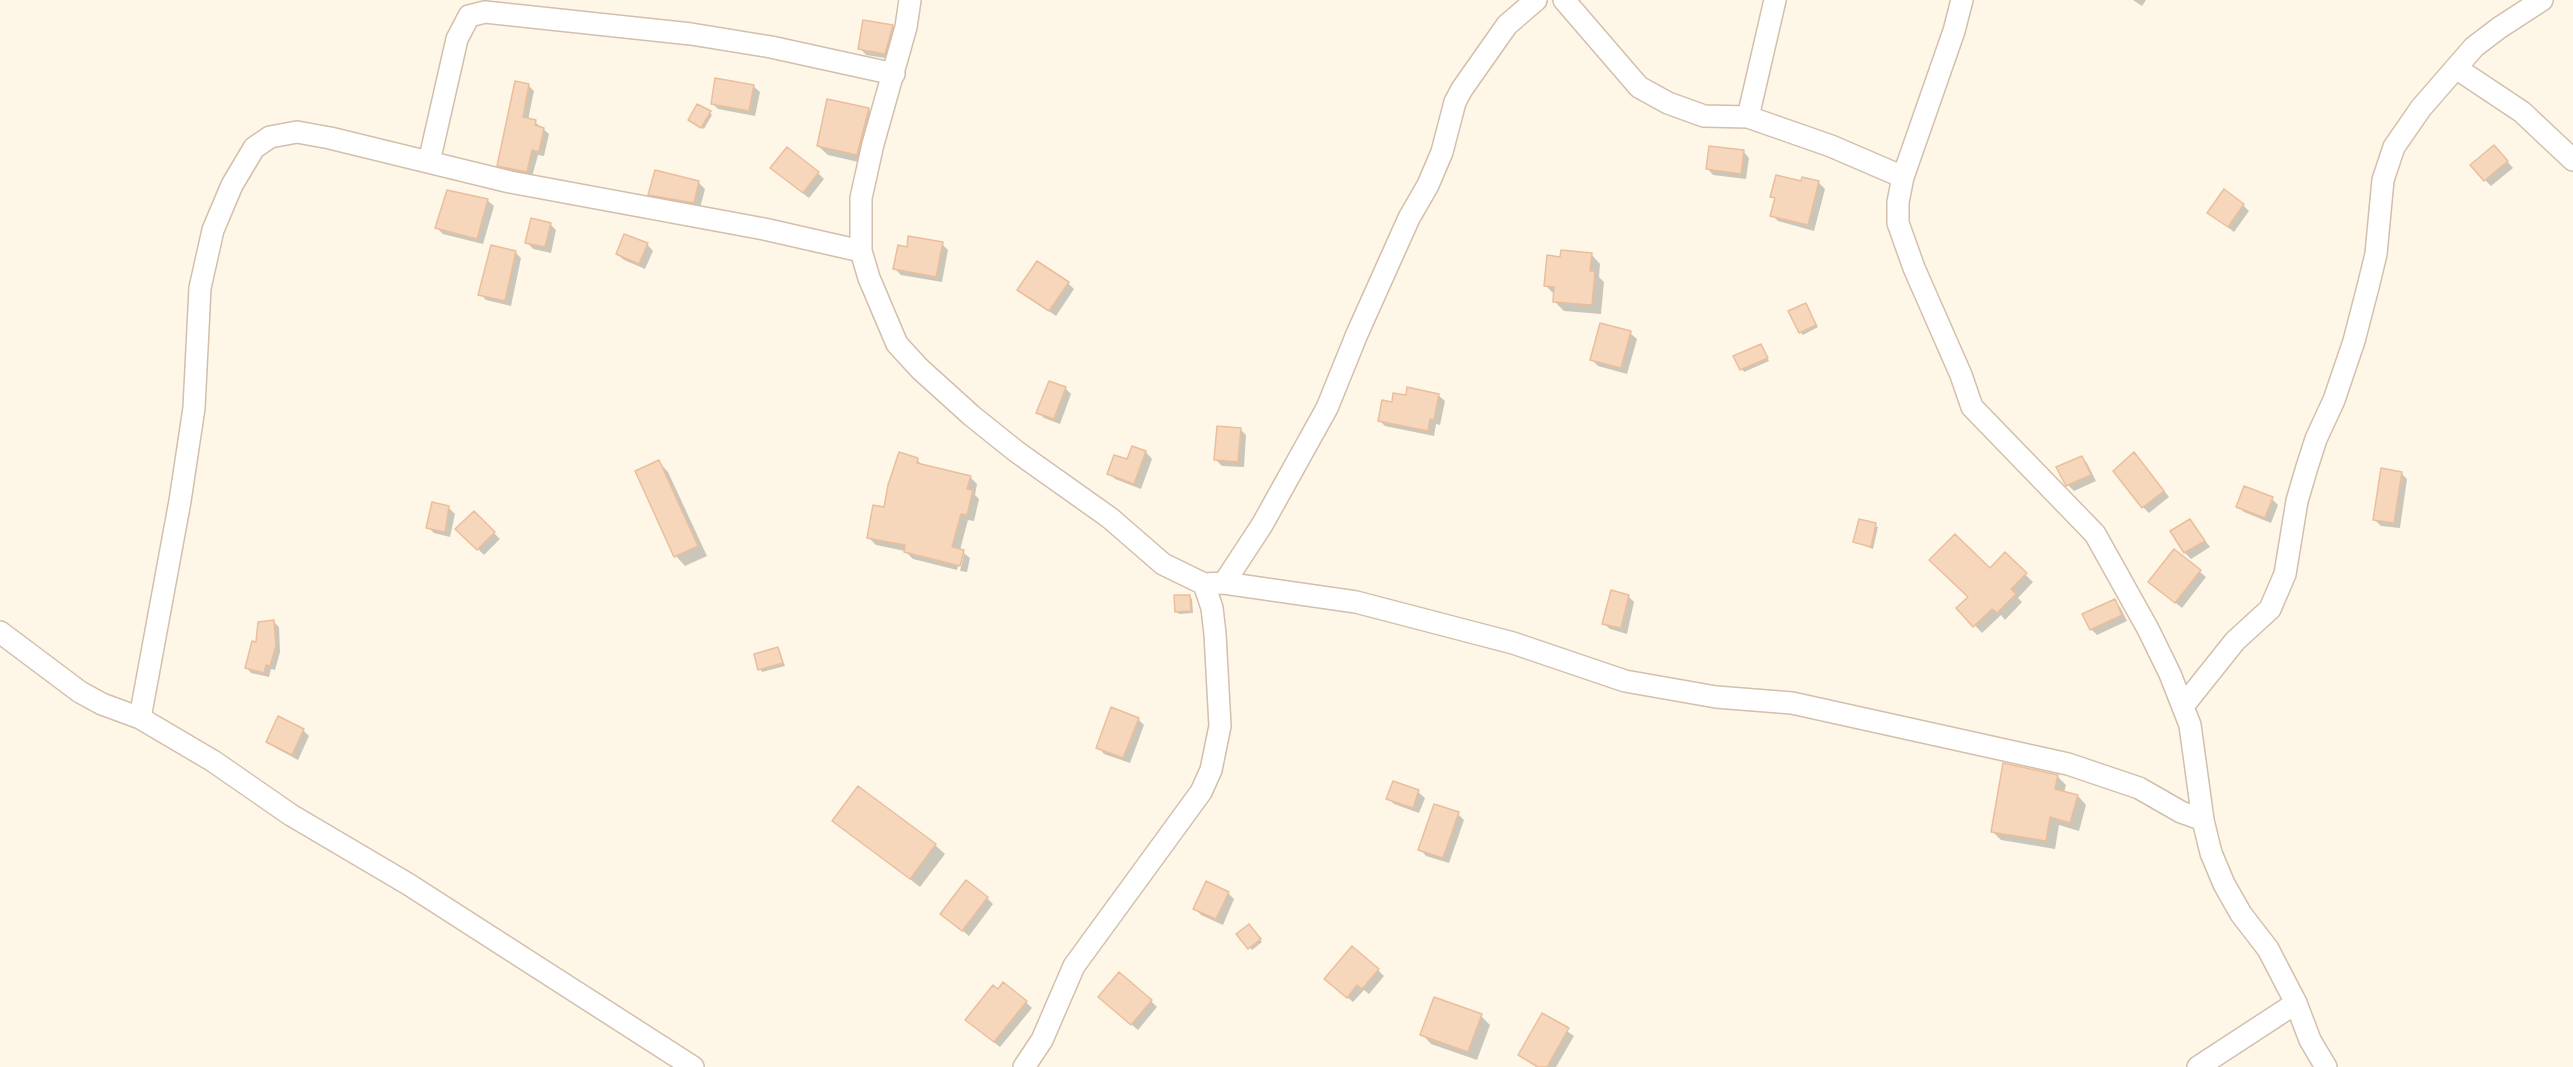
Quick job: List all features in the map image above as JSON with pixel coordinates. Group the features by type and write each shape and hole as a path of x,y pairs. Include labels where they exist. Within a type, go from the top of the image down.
{"street":[{"path":"910,0 906,27 873,144 861,198 861,251 869,278 897,344 920,369 1008,445 1110,518 1163,564 1214,584 1356,602 1431,620 1513,643 1624,681 1716,697 1792,703 2068,764 2139,788 2181,812 2203,820"},
{"path":"1023,1067 1042,1040 1074,966 1201,792 1211,770 1220,726 1212,608 1214,584 1262,525 1328,408 1361,324 1442,152 1455,102 1462,89 1508,25 1536,0"},
{"path":"1564,0 1639,87 1668,104 1704,116 1748,117 1831,146 1903,177"},
{"path":"1748,117 1775,0"},
{"path":"1962,0 1954,31 1903,177 1898,202 1898,223 1914,268 1961,375 1972,407 2095,534 2148,629 2184,705 2190,725 2203,820 2211,854 2241,914 2268,949 2296,1003 2310,1040 2326,1067"},
{"path":"2184,705 2235,641 2270,609 2285,574 2297,501 2316,439 2337,390 2376,254 2386,165 2405,129 2474,47 2506,22 2542,0"},
{"path":"429,162 457,39 469,16 484,12 691,34 771,47 894,74"},
{"path":"2456,68 2522,112 2573,160"},
{"path":"140,718 180,501 194,408 200,288 213,230 232,185 254,148 270,138 297,132 510,182 764,229 861,251"},
{"path":"0,633 80,692 140,718 213,761 291,815 408,884 693,1067"},
{"path":"2198,1067 2296,1003"}],"building":[{"path":"863,20 893,25 885,54 858,49"},
{"path":"715,78 754,85 749,111 711,104"},
{"path":"515,81 529,84 523,117 536,120 535,125 544,128 539,152 532,150 527,172 497,166"},
{"path":"827,99 869,108 857,155 817,146"},
{"path":"697,104 711,111 701,128 688,120"},
{"path":"2494,145 2508,161 2484,181 2470,165"},
{"path":"1709,146 1744,150 1741,174 1706,169"},
{"path":"787,147 819,172 803,193 770,168"},
{"path":"655,170 699,181 694,203 648,195"},
{"path":"1776,175 1801,181 1802,177 1819,181 1808,225 1770,216 1775,198 1770,197"},
{"path":"2224,189 2244,204 2228,227 2207,213"},
{"path":"447,190 488,199 477,239 435,228"},
{"path":"531,218 551,223 545,247 525,243"},
{"path":"624,234 648,243 639,264 616,254"},
{"path":"908,236 943,242 936,277 893,269 898,245 907,247"},
{"path":"491,245 516,251 505,301 478,295"},
{"path":"1561,250 1592,253 1590,271 1595,271 1592,305 1553,302 1554,287 1544,286 1547,255 1560,257"},
{"path":"1037,261 1069,282 1049,311 1017,290"},
{"path":"1806,303 1816,325 1799,333 1788,311"},
{"path":"1600,323 1631,331 1621,368 1590,360"},
{"path":"1761,344 1768,358 1740,370 1733,356"},
{"path":"1049,381 1066,387 1054,419 1036,413"},
{"path":"1407,387 1439,394 1434,420 1430,419 1428,431 1378,421 1382,400 1392,402 1393,393 1406,395"},
{"path":"1217,426 1241,428 1238,462 1214,460"},
{"path":"1132,446 1146,451 1134,484 1107,474 1114,455 1127,459"},
{"path":"899,452 918,458 917,463 971,476 967,489 973,490 967,515 961,514 952,547 964,550 960,566 904,552 905,545 867,538 873,505 884,507 888,485"},
{"path":"2134,452 2164,491 2142,508 2113,471"},
{"path":"2082,456 2091,475 2066,486 2056,467"},
{"path":"659,460 698,546 674,557 635,471"},
{"path":"2381,468 2402,472 2394,523 2373,520"},
{"path":"2244,486 2273,497 2265,518 2236,507"},
{"path":"432,502 449,506 445,532 426,528"},
{"path":"474,511 495,532 477,550 455,529"},
{"path":"1859,519 1876,523 1871,547 1853,542"},
{"path":"2190,519 2205,541 2184,553 2170,531"},
{"path":"1955,534 1990,568 2005,552 2027,573 2011,589 2016,594 1997,613 1992,609 1973,627 1956,608 1968,597 1929,560"},
{"path":"2174,549 2201,570 2175,603 2148,582"},
{"path":"1611,590 1629,595 1621,628 1602,624"},
{"path":"1174,595 1190,595 1191,611 1175,612"},
{"path":"2115,599 2122,615 2090,630 2082,614"},
{"path":"274,620 276,646 270,666 266,665 264,673 245,668 252,641 256,642 258,622"},
{"path":"778,647 783,663 758,670 754,654"},
{"path":"1111,707 1139,718 1123,758 1096,748"},
{"path":"278,716 304,729 292,755 266,742"},
{"path":"2003,763 2058,775 2055,789 2078,795 2070,823 2050,817 2046,841 1991,832"},
{"path":"1393,781 1419,790 1413,808 1386,799"},
{"path":"858,786 936,844 910,879 832,821"},
{"path":"1434,804 1459,812 1443,858 1418,850"},
{"path":"966,880 988,897 962,931 940,914"},
{"path":"1206,881 1229,892 1216,919 1193,909"},
{"path":"1249,924 1261,939 1248,949 1236,934"},
{"path":"1352,946 1379,969 1362,989 1357,985 1347,998 1324,979"},
{"path":"1119,972 1152,1000 1131,1025 1098,997"},
{"path":"1003,982 1027,1001 994,1042 965,1020 993,985 998,989"},
{"path":"1434,997 1482,1014 1468,1052 1420,1035"},
{"path":"1542,1013 1569,1028 1547,1067 1538,1067 1518,1055"}]}
